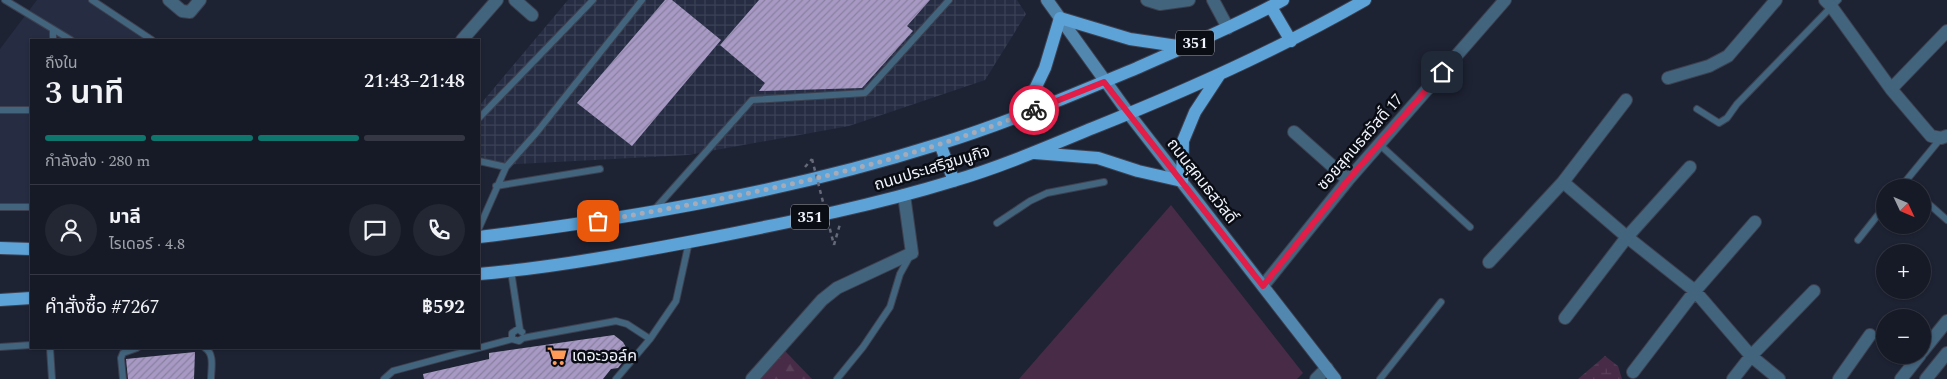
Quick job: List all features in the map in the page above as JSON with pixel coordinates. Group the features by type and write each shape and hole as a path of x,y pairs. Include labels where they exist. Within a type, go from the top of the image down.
{"main road":[{"name":"ถนนสุคนธสวัสดิ์","path":"1047,0 1104,82 1335,379"},
{"name":"ถนนประเสริฐมนูกิจ","path":"480,238 653,212 738,195 862,167 940,144 1017,117 1104,82 1228,28 1283,0"},
{"name":"ถนนประเสริฐมนูกิจ","path":"480,274 577,262 688,242 843,210 954,181 1032,153 1129,114 1220,74 1291,41 1365,0"},
{"path":"1271,7 1291,41"},
{"path":"1017,117 1033,93 1046,68 1060,18 1130,39 1184,47"},
{"path":"1032,153 1098,158 1138,171 1182,182 1183,141 1195,112 1220,74"},
{"path":"940,144 954,181"},
{"path":"0,248 30,249"},
{"path":"0,300 30,298"}],"street":[{"path":"169,0 182,11 190,12 200,0"},
{"path":"463,39 497,0"},
{"path":"515,0 532,15"},
{"path":"1147,0 1160,4 1189,0"},
{"path":"1213,0 1228,28"},
{"name":"ซอยสุคนธสวัสดิ์ 17","path":"1263,286 1348,180 1505,0"},
{"path":"1668,78 1709,66 1728,56 1776,0"},
{"path":"1831,2 1891,89 1931,136 1944,137"},
{"path":"1891,89 1947,31"},
{"path":"1489,262 1563,182 1626,100"},
{"path":"1294,132 1348,180"},
{"path":"1565,318 1627,237 1690,167"},
{"path":"1563,182 1627,237 1695,291 1752,356 1778,379"},
{"path":"752,379 822,300 837,288 912,253 904,195"},
{"path":"1632,372 1695,291 1755,222"},
{"path":"1733,379 1752,356 1814,291"},
{"path":"1931,341 1947,321"},
{"path":"1839,379 1870,335"},
{"path":"1926,379 1947,353"},
{"path":"1901,379 1913,364"},
{"path":"1316,379 1326,368"}],"lane":[{"path":"5,0 68,39"},
{"path":"92,0 150,39"},
{"path":"480,117 593,0"},
{"path":"480,226 506,167 537,132 642,0"},
{"path":"653,212 752,100 865,93 949,0"},
{"path":"1697,109 1716,121 1722,122 1831,2"},
{"path":"53,30 53,39"},
{"path":"0,110 30,110"},
{"path":"1908,179 1944,137"},
{"path":"1379,144 1470,227"},
{"path":"480,161 506,167"},
{"path":"496,186 600,169"},
{"path":"997,223 1030,201 1047,193 1104,182"},
{"path":"1931,206 1947,220"},
{"path":"0,207 30,207"},
{"path":"1858,240 1876,217"},
{"path":"616,379 650,339 676,301 688,242"},
{"path":"837,379 863,347 890,307 900,274 912,253"},
{"path":"511,271 520,330 523,333 523,338"},
{"path":"1380,379 1441,302"},
{"path":"480,348 512,339 519,342 523,338 616,321 631,326 650,339"},
{"path":"512,339 513,332 520,330"},
{"path":"0,347 30,345"},
{"path":"50,349 52,379"},
{"path":"123,379 121,358 123,352 134,349"},
{"path":"207,349 211,356 211,379"},
{"path":"384,379 393,371 475,349"}],"path":[{"path":"812,158 834,245 843,210"}],"shaded area":[{"path":"37,0 92,0 147,39 30,39 30,206 0,206 0,49"},
{"path":"568,0 1017,0 1026,14 985,80 849,126 688,155 480,166 480,105"}],"green space":[{"path":"1171,205 1303,373 1297,379 1019,379"},
{"path":"785,351 812,379 760,379"},
{"path":"1605,356 1618,366 1622,379 1578,379"}],"building":[{"path":"665,0 672,0 721,40 632,146 577,103"},
{"path":"759,0 930,0 907,26 913,31 862,88 759,91 765,83 720,45"},
{"name":"เดอะวอล์ค","path":"614,335 623,342 627,349 626,358 618,368 611,369 603,379 424,379 423,374 489,359 489,353"},
{"path":"195,352 194,379 128,379 126,359"}],"way so far":[{"path":"598,221 720,199 862,167 940,144 1034,110"}],"place":[{"name":"เดอะวอล์ค","path":"557,356"}],"route":[{"path":"1034,110 1104,82 1263,286 1348,180 1442,72"}]}
